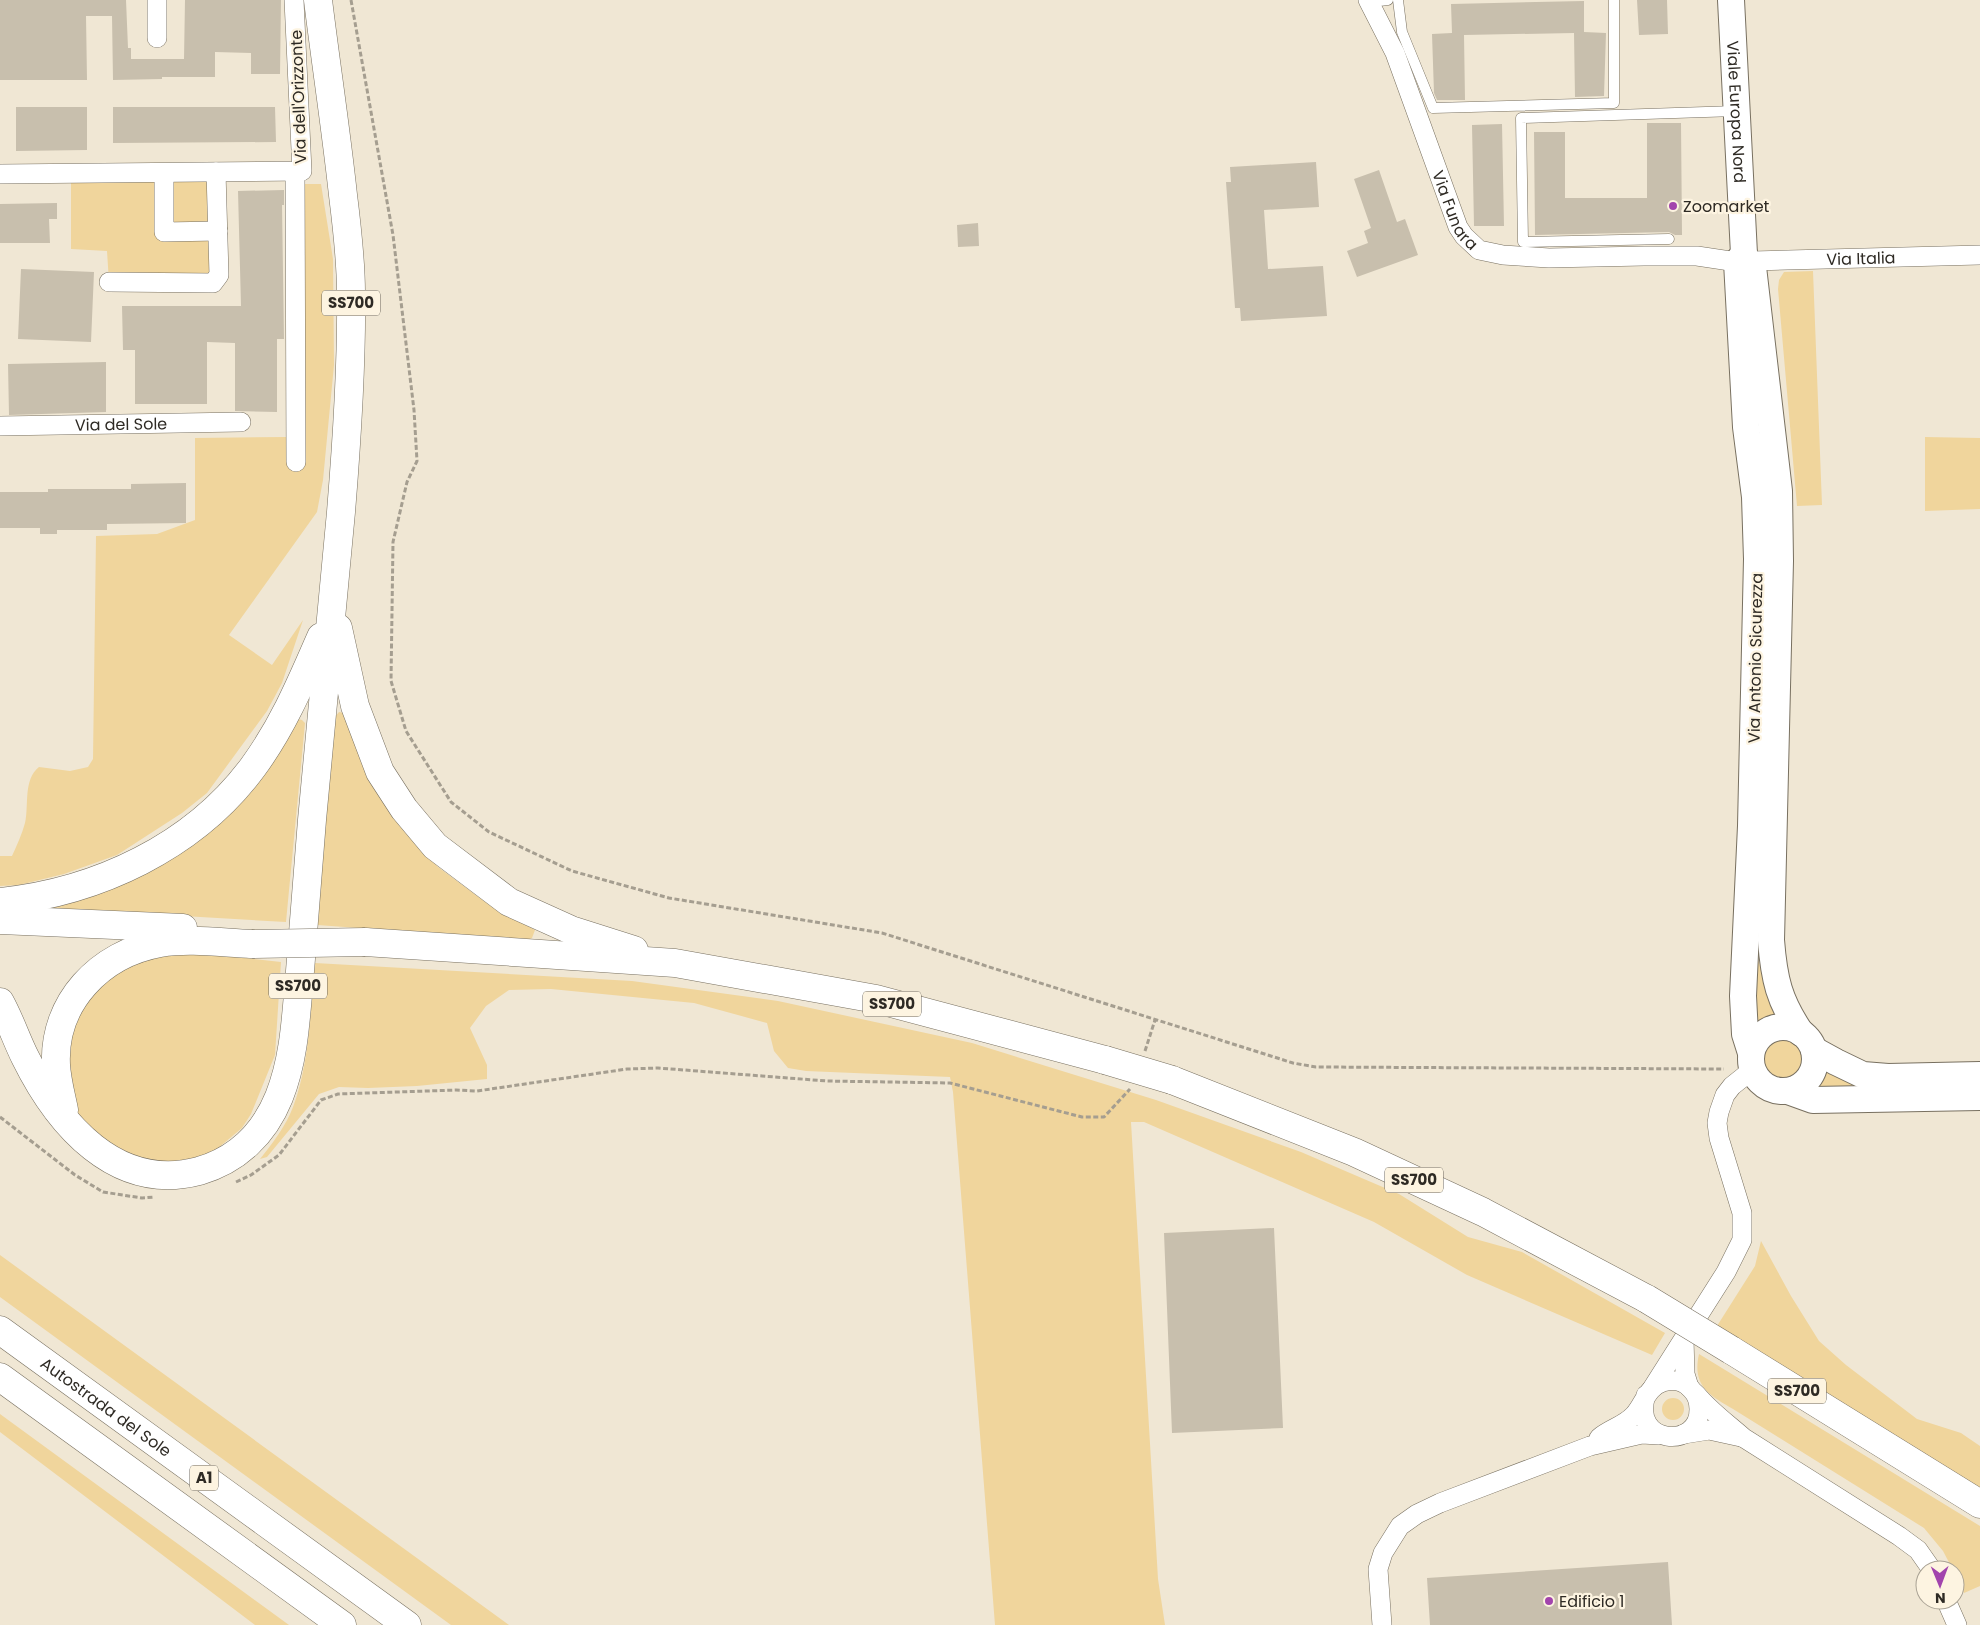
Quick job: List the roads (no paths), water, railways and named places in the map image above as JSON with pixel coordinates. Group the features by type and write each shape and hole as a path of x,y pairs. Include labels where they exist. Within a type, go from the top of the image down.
{"highway":[{"name":"SS700","path":"66,1119 96,1150 116,1163 140,1172 163,1176 188,1174 214,1166 228,1159 254,1139 268,1119 279,1098 292,1052 333,608 349,416 351,358 351,288 341,172 318,0"},
{"path":"0,902 26,899 119,872 166,847 216,808 253,768 285,717 300,689 333,608"},
{"path":"333,608 355,706 380,772 404,809 435,846 509,902 571,930 675,963"},
{"path":"0,920 84,924 254,938"},
{"name":"SS700","path":"254,938 365,942 675,963 876,1000 1105,1060 1172,1080 1354,1152 1484,1212 1647,1299 1980,1504"},
{"path":"66,1119 58,1086 57,1046 65,1013 87,980 118,957 140,948 162,943 254,938"},
{"path":"0,1002 36,1078 66,1119"},
{"name":"Autostrada del Sole","path":"0,1330 408,1625"},
{"name":"A1","path":"0,1377 342,1625"}],"street":[{"path":"157,0 157,38"},
{"name":"Via dell'Orizzonte","path":"0,174 302,171 294,0"},
{"name":"Viale Europa Nord","path":"1731,0 1744,259"},
{"name":"Via Funara","path":"1375,1 1458,227 1464,236 1479,250 1503,255 1549,258 1697,256 1744,259"},
{"path":"295,171 296,462"},
{"path":"109,282 213,283 219,275 216,172"},
{"path":"164,173 164,232 218,231"},
{"name":"Via Italia","path":"1744,259 1980,255"},
{"name":"Via Antonio Sicurezza","path":"1744,259 1779,491 1780,561 1771,940 1773,967 1780,995 1790,1018 1808,1041"},
{"name":"Via Antonio Sicurezza","path":"1744,259 1746,428 1755,497 1757,559 1751,826 1744,996 1745,1034 1752,1061 1761,1083 1778,1091 1788,1091 1813,1100 1980,1097"},
{"name":"Via del Sole","path":"0,426 241,422"},
{"path":"1590,1446 1602,1435 1634,1415 1726,1272 1742,1240 1742,1214 1719,1138 1718,1112 1725,1095 1752,1061 1755,1043 1762,1035 1781,1027 1792,1028 1808,1041 1864,1075 1888,1077 1980,1074"},
{"path":"1788,1091 1807,1081 1813,1071 1815,1061 1808,1041"},
{"path":"1684,1339 1685,1374 1699,1404 1696,1423 1684,1434"},
{"path":"1659,1435 1647,1424 1643,1414 1643,1404 1650,1391 1661,1382 1671,1380 1681,1382 1715,1415 1744,1438 1899,1536 1918,1550 1925,1560"},
{"path":"1382,1625 1378,1569 1383,1553 1400,1526 1417,1514 1440,1503 1590,1446 1642,1434 1676,1437 1709,1430 1744,1438"},
{"path":"1950,1610 1957,1625"}],"lane":[{"path":"1398,0 1402,32 1433,108 1614,104 1614,0"},
{"path":"1669,239 1524,242 1522,118 1737,111"}],"place":[{"name":"Zoomarket","path":"1673,206"},
{"name":"Edificio 1","path":"1549,1601"}]}
